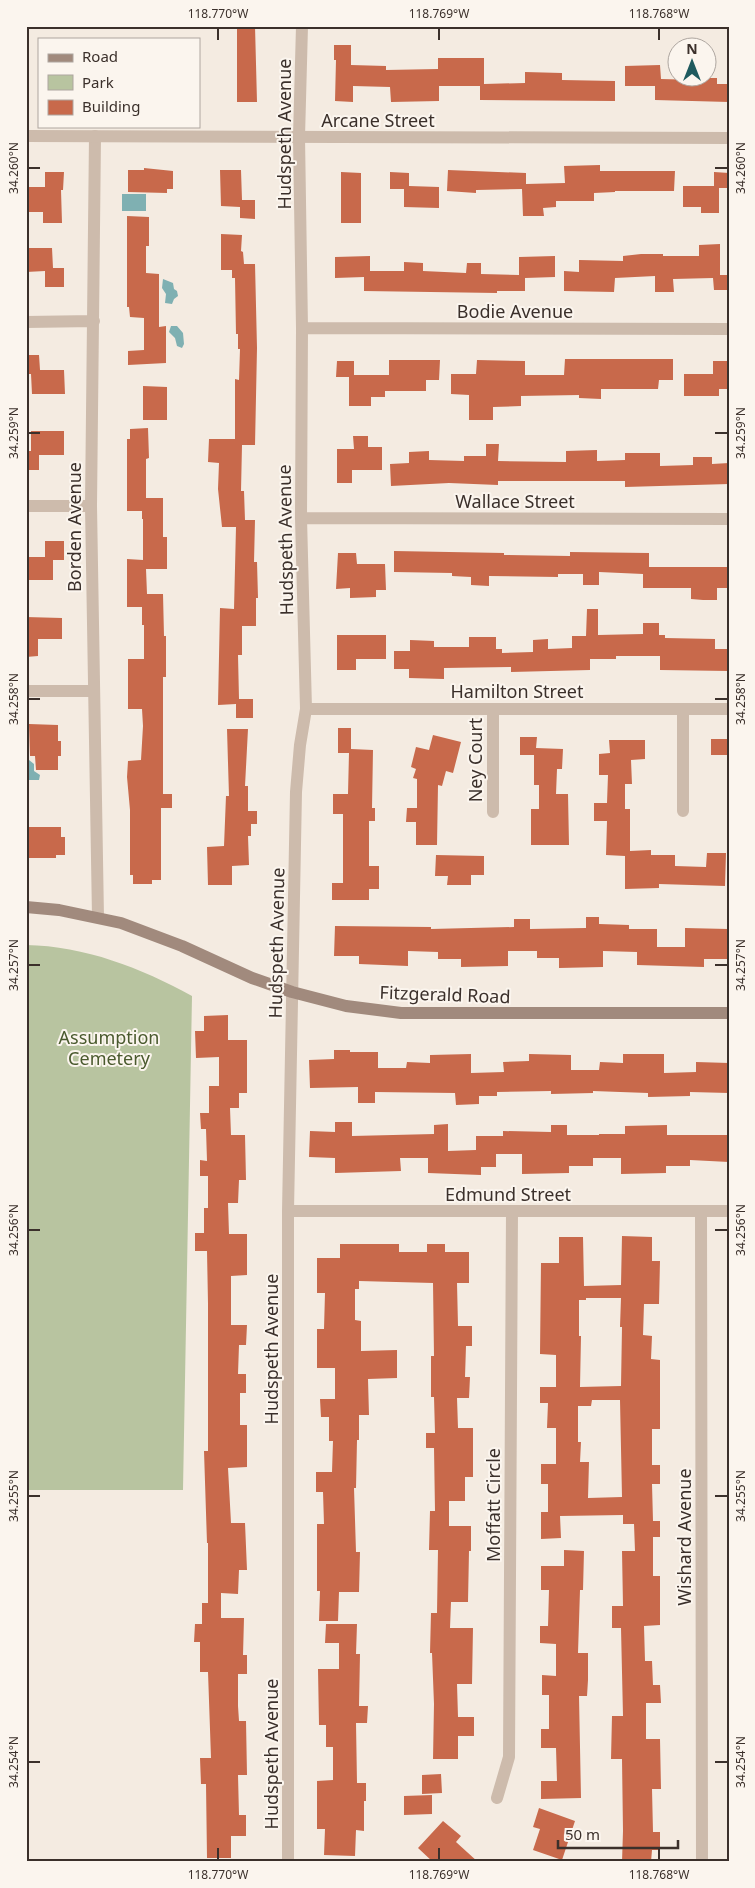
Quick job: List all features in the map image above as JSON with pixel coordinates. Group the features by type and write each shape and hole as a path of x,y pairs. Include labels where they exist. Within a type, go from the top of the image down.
{"main road":[{"name":"Fitzgerald Road","path":"26,907 59,910 98,917 141,930 182,946 252,978 292,992 346,1006 401,1013 729,1013"}],"street":[{"name":"Hudspeth Avenue","path":"288,1862 288,1211 296,792 300,745 306,709 301,518 302,328 299,137 302,26"},
{"name":"Arcane Street","path":"26,136 729,138"},
{"name":"Borden Avenue","path":"95,136 91,506 98,917"},
{"path":"26,322 94,321"},
{"name":"Bodie Avenue","path":"302,328 729,329"},
{"path":"26,506 91,506"},
{"name":"Wallace Street","path":"301,518 729,519"},
{"path":"26,691 93,691"},
{"name":"Ney Court","path":"493,708 493,812"},
{"path":"682,708 683,810"},
{"name":"Hamilton Street","path":"306,709 729,708"},
{"name":"Edmund Street","path":"288,1211 729,1211"},
{"name":"Moffatt Circle","path":"497,1798 509,1758 512,1211"},
{"name":"Wishard Avenue","path":"701,1211 702,1862"}],"green space":[{"name":"Assumption Cemetery","path":"26,945 70,949 112,960 153,976 192,996 183,1490 28,1490 26,1556"}],"water":[{"path":"122,194 146,194 146,211 122,211"},
{"path":"163,279 173,283 174,289 177,291 178,296 172,304 165,303 166,294 162,288"},
{"path":"171,326 177,326 183,333 184,344 182,348 177,346 175,338 169,332"},
{"path":"29,760 34,764 34,771 40,775 39,780 26,780 26,761"}],"building":[{"path":"237,26 255,26 257,102 237,102"},
{"path":"334,45 351,45 351,65 386,66 386,70 438,69 438,58 484,58 484,84 525,83 525,72 562,73 562,80 615,81 615,101 480,100 480,86 439,86 439,101 391,102 390,87 353,86 353,102 335,101 336,60 334,60"},
{"path":"660,65 661,79 668,79 668,88 718,88 718,84 729,84 729,102 655,100 655,86 625,86 625,66"},
{"path":"600,165 600,171 675,171 674,191 594,193 594,201 556,201 556,207 543,208 544,216 523,216 522,189 476,190 476,193 447,191 448,170 526,173 526,184 565,183 564,166"},
{"path":"144,168 173,171 173,189 167,189 167,193 128,192 128,170 144,170"},
{"path":"220,170 241,170 242,200 255,200 255,219 240,218 240,207 221,206"},
{"path":"45,172 64,172 63,190 61,190 62,223 43,223 43,212 26,212 26,187 45,187"},
{"path":"341,172 361,173 361,223 341,223"},
{"path":"390,172 409,173 409,186 439,187 439,208 404,207 404,189 390,189"},
{"path":"714,172 729,173 729,188 719,188 719,213 701,213 701,207 683,207 683,186 714,186"},
{"path":"127,216 149,217 149,246 146,246 146,273 159,274 159,327 166,326 166,363 128,365 128,351 144,350 144,318 130,317 129,307 127,307"},
{"path":"221,234 242,235 241,251 243,252 244,264 255,264 257,348 255,445 242,445 241,491 244,491 245,520 255,520 254,562 257,562 258,598 256,598 256,626 242,626 242,655 238,655 239,699 253,699 253,718 236,718 236,704 218,705 220,608 234,609 236,527 222,527 218,489 219,463 208,462 209,439 235,439 235,379 239,380 240,349 238,349 238,334 236,334 235,278 232,278 232,270 221,270"},
{"path":"720,244 720,275 729,275 729,290 714,290 713,278 673,279 674,292 655,292 655,276 615,278 614,292 564,291 564,271 579,272 579,260 623,261 623,256 641,254 699,256 699,245"},
{"path":"26,248 52,248 53,268 64,268 64,287 45,287 45,271 26,272"},
{"path":"370,256 370,271 404,271 404,262 423,263 423,271 466,273 467,263 481,263 481,274 519,275 519,257 555,256 555,277 525,278 525,291 497,291 497,293 364,291 364,277 335,278 335,257"},
{"path":"26,355 39,355 40,370 64,370 65,394 32,394 31,374 26,374"},
{"path":"565,359 673,359 673,380 659,380 658,389 601,389 601,399 579,398 579,395 521,396 521,406 493,407 493,420 469,420 469,395 451,394 451,374 476,374 477,360 525,361 525,375 564,375"},
{"path":"389,360 440,360 439,380 426,380 426,391 385,391 385,397 371,397 371,406 349,406 349,377 336,377 337,361 354,361 354,375 389,375"},
{"path":"713,361 729,361 727,389 719,389 719,396 684,396 684,374 713,374"},
{"path":"143,386 167,387 167,420 143,420"},
{"path":"148,428 149,458 146,459 146,498 163,498 163,537 167,537 167,569 146,569 147,594 163,594 166,677 163,677 163,794 172,794 172,808 161,808 161,880 152,880 152,884 133,884 133,875 130,875 128,761 141,760 143,726 142,709 128,709 128,659 144,659 144,625 142,625 142,607 127,607 127,559 143,560 143,519 142,511 127,511 127,439 130,439 130,429"},
{"path":"31,431 64,431 64,455 39,455 39,470 26,470 26,451 31,451"},
{"path":"353,436 368,436 368,447 382,447 382,470 352,470 352,483 337,483 337,449 354,449"},
{"path":"486,444 499,444 498,461 566,462 566,451 597,450 597,461 625,460 625,453 660,453 660,466 693,465 693,457 712,457 712,464 729,463 729,484 625,487 625,481 498,481 498,485 449,483 391,486 390,464 409,463 409,452 429,451 429,460 464,461 464,456 486,456"},
{"path":"45,541 64,541 64,560 53,560 53,580 26,580 26,557 45,557"},
{"path":"394,551 570,556 570,552 649,553 649,567 729,567 729,588 717,588 717,600 691,599 691,588 643,588 643,574 599,572 599,585 583,585 583,574 558,574 558,577 489,576 489,586 471,585 471,577 452,576 452,573 394,572"},
{"path":"338,553 356,553 357,564 385,564 386,590 376,590 376,597 350,598 350,588 336,589"},
{"path":"587,609 598,609 598,635 643,634 643,623 659,623 659,635 665,635 665,638 715,639 715,649 729,649 729,671 660,670 660,656 616,656 616,659 590,659 590,670 511,672 511,667 444,668 444,679 409,678 409,669 394,669 394,651 410,651 410,640 434,641 434,647 469,647 469,637 496,637 496,649 502,649 502,653 533,652 533,640 548,639 548,649 572,648 572,636 586,636"},
{"path":"26,617 62,618 62,639 38,639 38,656 26,657"},
{"path":"337,635 386,635 386,659 356,659 356,670 337,670"},
{"path":"29,724 58,725 58,741 61,741 61,756 58,756 58,770 36,770 35,756 30,756"},
{"path":"338,728 351,728 351,749 373,750 372,808 375,808 375,821 369,821 369,866 379,866 379,889 369,889 369,900 332,900 332,883 343,883 343,814 333,814 333,794 348,794 349,753 338,753"},
{"path":"227,729 248,729 245,786 248,786 248,811 257,811 257,824 251,824 251,836 248,836 249,865 232,866 232,885 208,885 207,847 224,846 226,796 229,796"},
{"path":"433,735 461,742 453,773 446,771 442,786 438,785 437,845 416,845 416,822 406,822 407,808 417,808 417,779 413,778 416,769 411,767 416,747 429,750"},
{"path":"520,737 537,737 536,748 563,749 562,769 557,769 556,794 568,794 569,845 531,845 531,809 539,809 539,785 534,785 534,755 520,755"},
{"path":"711,739 729,739 729,755 711,755"},
{"path":"609,740 645,740 645,759 631,760 632,784 625,784 625,809 630,809 630,851 651,850 651,855 675,855 675,866 706,867 707,853 726,853 725,886 659,884 659,888 625,889 625,856 606,855 607,821 594,821 594,803 607,803 608,775 599,775 599,754 610,753"},
{"path":"26,827 61,827 61,837 65,837 65,855 56,855 56,858 27,858"},
{"path":"436,855 484,856 484,875 471,875 471,885 447,885 448,876 435,876"},
{"path":"586,917 599,917 599,924 629,925 629,929 657,929 657,947 685,947 685,928 728,929 728,959 704,959 704,967 637,965 637,952 603,951 603,967 559,968 559,958 537,958 537,951 508,951 508,966 461,967 461,959 438,959 438,952 408,951 408,966 359,964 359,956 334,956 335,926 431,927 431,929 514,927 514,919 530,919 530,929 586,928"},
{"path":"228,1015 228,1040 247,1040 247,1093 239,1093 239,1108 230,1108 231,1135 245,1135 246,1180 239,1180 238,1203 228,1203 229,1234 247,1234 247,1275 231,1276 231,1325 247,1325 246,1345 239,1345 238,1374 246,1374 246,1393 240,1393 240,1425 247,1425 247,1467 228,1468 231,1523 245,1523 247,1570 239,1570 238,1594 221,1593 221,1618 244,1618 243,1655 247,1655 247,1674 238,1674 238,1706 239,1721 246,1721 247,1775 238,1775 239,1815 246,1815 246,1836 231,1836 231,1858 207,1858 206,1784 201,1784 200,1758 211,1758 208,1672 200,1672 200,1642 194,1642 195,1624 202,1624 202,1603 208,1603 208,1543 204,1451 208,1451 208,1303 207,1251 195,1251 195,1233 204,1233 204,1208 208,1208 208,1176 200,1176 200,1160 207,1161 206,1129 201,1129 200,1113 209,1113 209,1086 219,1086 219,1057 196,1058 195,1031 204,1031 204,1016"},
{"path":"334,1050 378,1052 378,1068 406,1068 407,1062 430,1063 430,1055 471,1054 471,1073 504,1072 503,1062 529,1061 529,1054 571,1055 571,1070 599,1070 600,1062 623,1063 623,1054 664,1054 664,1073 696,1072 696,1062 729,1063 729,1093 690,1092 690,1096 648,1097 648,1093 593,1091 593,1093 551,1094 551,1091 497,1092 497,1096 479,1096 479,1104 456,1105 455,1093 375,1092 375,1103 358,1103 358,1087 310,1088 309,1060 334,1059"},
{"path":"335,1122 352,1122 352,1136 434,1134 434,1125 448,1124 448,1151 476,1150 476,1136 503,1136 503,1131 551,1132 551,1125 567,1125 567,1135 599,1135 625,1134 625,1126 667,1125 667,1135 729,1135 729,1162 690,1160 690,1166 666,1166 666,1173 621,1174 621,1158 593,1158 593,1166 569,1166 569,1173 522,1174 522,1154 496,1154 496,1167 481,1167 481,1175 428,1173 428,1158 400,1158 401,1171 335,1173 335,1158 309,1157 310,1131 335,1132"},
{"path":"622,1236 652,1237 652,1261 660,1261 659,1304 644,1304 643,1335 652,1336 651,1359 660,1360 660,1429 652,1429 652,1465 660,1465 660,1484 652,1484 653,1521 660,1521 660,1537 653,1537 653,1576 660,1576 660,1625 644,1626 645,1661 652,1661 653,1685 660,1685 661,1703 646,1703 646,1739 660,1739 661,1789 652,1789 653,1832 660,1832 660,1850 652,1850 651,1862 622,1862 622,1759 611,1759 612,1716 623,1716 621,1628 612,1628 612,1606 623,1606 622,1551 635,1551 634,1524 623,1524 623,1515 560,1516 561,1538 541,1539 541,1512 548,1512 548,1484 541,1484 541,1464 556,1464 556,1428 547,1428 548,1403 540,1403 540,1387 556,1387 556,1355 540,1354 541,1263 559,1263 559,1237 583,1237 584,1286 621,1285","holes":["586,1298 621,1298 621,1386 580,1387 581,1336 579,1336 579,1300 586,1300","592,1400 620,1400 622,1497 588,1498 589,1462 580,1462 581,1442 578,1442 578,1406 591,1406"]},
{"path":"340,1244 399,1244 399,1252 427,1252 427,1244 445,1244 445,1252 469,1252 469,1283 457,1283 458,1326 472,1326 472,1346 466,1346 465,1377 470,1377 469,1398 457,1398 458,1428 473,1428 473,1477 465,1477 465,1501 449,1501 449,1526 471,1526 471,1551 469,1551 468,1602 451,1602 450,1628 473,1628 472,1684 457,1684 458,1717 474,1717 474,1736 458,1736 458,1759 433,1759 434,1704 432,1653 430,1653 431,1613 437,1613 438,1550 429,1550 430,1511 435,1511 434,1448 426,1448 426,1433 435,1433 434,1397 431,1397 431,1356 434,1356 433,1283 359,1281 359,1289 355,1289 355,1320 361,1321 361,1351 397,1350 397,1378 368,1379 369,1415 359,1415 356,1488 354,1488 356,1552 360,1552 359,1592 339,1592 338,1621 319,1621 320,1591 317,1591 317,1524 324,1524 323,1492 316,1492 316,1472 332,1472 333,1441 329,1441 329,1417 321,1417 320,1399 335,1399 335,1368 317,1368 317,1329 324,1329 325,1293 317,1293 317,1258 340,1258"},
{"path":"564,1550 584,1551 583,1590 580,1590 578,1653 588,1653 588,1680 587,1696 579,1696 581,1798 541,1799 541,1781 557,1781 556,1748 541,1748 541,1729 549,1729 549,1695 542,1695 542,1675 556,1676 556,1644 540,1643 540,1626 548,1626 549,1590 541,1590 541,1566 564,1566"},
{"path":"326,1624 357,1624 356,1654 360,1654 359,1706 368,1706 367,1723 356,1723 357,1783 366,1783 366,1801 364,1801 364,1831 356,1830 355,1856 324,1855 325,1829 317,1829 317,1781 333,1780 333,1747 326,1747 326,1725 319,1725 318,1669 339,1669 339,1643 325,1643"},
{"path":"441,1774 442,1793 422,1794 422,1775"},
{"path":"432,1795 432,1814 404,1815 404,1796"},
{"path":"539,1808 575,1821 562,1860 533,1850 540,1829 533,1827"},
{"path":"443,1821 461,1836 456,1842 478,1862 433,1862 418,1848"}]}
